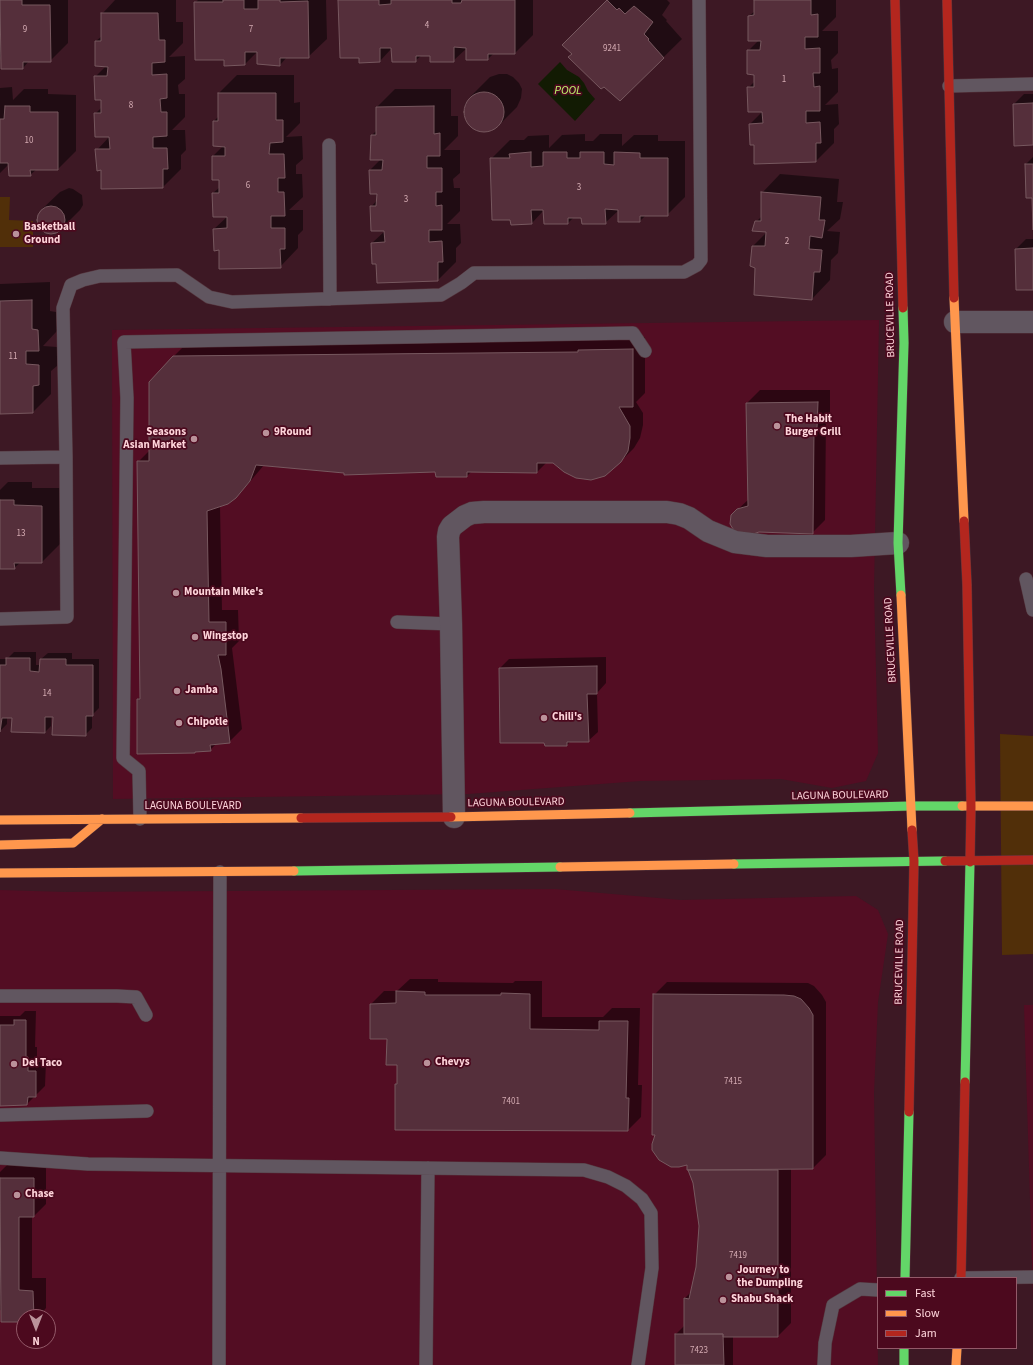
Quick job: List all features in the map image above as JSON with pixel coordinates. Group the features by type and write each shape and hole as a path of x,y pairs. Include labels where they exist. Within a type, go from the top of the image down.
{"main road":[{"name":"BRUCEVILLE ROAD","path":"895,0 904,343 898,544 914,861 905,1277"},
{"path":"948,0 955,322 967,585 971,807 961,1277"},
{"name":"LAGUNA BOULEVARD","path":"0,820 454,816 911,806 1033,806"},
{"path":"0,845 73,843 102,819"},
{"path":"0,873 220,872 1033,860"},
{"path":"904,1349 904,1365"},
{"path":"956,1365 957,1349"}],"street":[{"path":"955,322 1033,322"},
{"path":"454,816 452,624 448,537 449,531 457,521 472,513 484,512 667,512 679,514 689,518 708,531 735,542 767,546 851,546 898,544"}],"lane":[{"path":"0,618 67,617 63,308 71,286 83,280 100,276 177,275 208,297 232,302 442,295 474,273 684,272 697,265 701,260 699,0"},
{"path":"950,86 1033,84"},
{"path":"329,145 330,299"},
{"path":"140,819 139,771 123,758 127,406 124,342 634,333 645,351"},
{"path":"0,458 66,457"},
{"path":"1026,579 1033,610"},
{"path":"397,622 452,624"},
{"path":"219,1365 220,872"},
{"path":"0,996 136,997 146,1015"},
{"path":"0,1115 147,1111"},
{"path":"0,1158 88,1164 584,1170 608,1176 626,1186 642,1199 651,1214 652,1268 638,1365"},
{"path":"426,1365 428,1168"},
{"path":"1017,1277 1033,1277"},
{"path":"824,1365 825,1343 833,1305 860,1289 877,1290"}],"shaded area":[{"name":"Basketball Ground","path":"0,197 10,197 9,220 33,221 33,247 0,247"},
{"path":"879,320 874,589 878,753 866,781 832,788 781,779 640,781 468,794 113,799 112,330"},
{"path":"1000,734 1033,736 1033,954 1002,955"},
{"path":"555,889 681,900 856,896 878,910 888,934 878,1002 874,1093 878,1365 0,1365 0,890 65,892"},
{"path":"1024,1005 1033,1005 1033,1297"}],"water":[{"name":"POOL","path":"560,62 567,70 579,77 595,99 575,121 538,84"}],"building":[{"path":"0,0 22,0 22,5 50,5 51,62 23,62 23,69 1,69"},
{"path":"223,0 244,0 244,9 258,9 258,0 280,0 280,2 308,1 309,58 280,58 280,66 257,64 257,52 245,52 245,65 224,66 224,60 195,60 194,2 223,2"},
{"path":"338,0 379,0 379,5 391,4 391,0 452,0 452,3 461,3 462,0 515,0 515,54 488,54 488,60 466,60 466,48 454,47 454,62 430,62 430,56 416,56 416,62 392,62 391,48 380,48 380,62 359,63 359,58 340,58"},
{"path":"607,0 617,10 619,8 625,14 634,6 653,22 644,34 664,58 620,101 604,87 601,89 568,57 572,54 562,45"},
{"path":"754,0 811,0 811,15 818,14 818,37 805,37 805,49 820,48 820,73 813,73 814,87 820,86 820,111 806,111 806,123 820,122 821,143 816,143 816,162 754,164 754,145 750,145 749,124 763,123 762,112 748,112 747,87 754,87 754,75 747,74 747,50 760,50 761,41 748,41 748,16 754,15"},
{"path":"101,13 158,13 159,40 165,40 165,62 152,63 152,75 167,74 167,98 160,99 161,112 167,112 167,136 153,137 153,148 167,148 168,169 163,169 163,188 101,189 101,170 97,171 95,149 110,149 109,137 95,137 94,113 101,113 101,100 95,100 94,76 107,76 108,67 95,66 95,41 101,41"},
{"path":"488,92 495,95 501,101 504,112 503,120 495,129 488,132 480,132 473,129 465,120 464,108 467,101 476,93"},
{"path":"218,93 276,93 276,120 283,120 283,142 270,143 269,154 284,154 285,178 278,178 278,192 284,192 285,216 271,216 271,228 285,228 285,249 280,249 281,268 219,269 219,250 214,251 213,229 227,228 227,217 213,217 212,193 219,193 219,180 212,180 212,156 225,156 225,147 213,146 213,121 218,121"},
{"path":"1033,103 1033,145 1014,146 1013,104"},
{"path":"5,106 30,106 30,112 58,112 58,170 30,170 31,176 9,176 8,163 0,163 0,119 4,119"},
{"path":"434,106 434,134 440,133 440,156 427,156 427,168 442,168 442,192 436,192 436,206 442,205 442,230 429,230 429,242 442,241 443,262 438,262 438,281 377,283 376,264 372,264 371,243 385,242 384,231 371,231 370,206 376,206 377,194 370,194 369,170 382,170 383,160 370,160 371,135 376,135 376,107"},
{"path":"531,152 531,167 543,166 543,152 567,152 567,158 580,158 580,152 604,152 604,164 614,165 614,152 640,153 640,158 668,158 668,216 640,216 640,222 618,222 618,210 605,209 606,224 582,224 581,218 568,218 568,224 544,224 543,210 531,210 532,224 511,225 510,220 492,220 490,158 510,158 509,154"},
{"path":"1025,164 1033,164 1033,230 1032,198 1026,198"},
{"path":"761,192 821,197 819,220 825,220 822,238 810,236 809,249 822,250 820,272 814,272 812,300 754,295 755,268 750,266 752,246 765,246 766,232 752,231 755,221 761,221"},
{"path":"51,206 61,210 65,220 61,230 51,234 41,230 37,220 41,210"},
{"path":"1033,248 1033,290 1016,290 1015,249"},
{"path":"32,300 32,329 38,330 39,351 26,351 26,364 39,365 39,385 33,386 33,413 0,414 0,301"},
{"path":"633,349 633,407 619,407 630,426 628,451 621,462 605,476 591,480 576,478 564,472 553,463 537,463 537,473 467,472 467,477 436,477 435,472 344,475 344,473 256,465 250,481 236,498 228,504 207,511 209,622 226,622 226,655 218,655 230,743 210,745 211,751 195,753 137,754 137,699 140,699 137,461 149,461 149,382 173,356 578,352 578,350"},
{"path":"818,402 817,428 814,428 813,534 759,532 750,535 735,532 730,524 731,515 737,509 748,506 746,403"},
{"path":"0,500 14,500 14,505 42,506 42,563 14,563 15,569 0,569"},
{"path":"6,658 30,658 30,671 39,672 40,659 66,659 66,665 93,665 93,716 86,716 86,736 52,735 53,717 45,717 45,733 11,732 12,718 2,718 0,732 0,665 6,665"},
{"name":"Chili's","path":"597,666 597,694 587,694 589,742 567,742 567,746 545,746 544,743 500,743 499,668"},
{"path":"396,991 425,992 425,995 501,995 501,993 530,994 530,1029 599,1030 599,1021 628,1021 626,1098 629,1098 628,1131 395,1130 395,1084 397,1084 397,1065 386,1065 387,1039 370,1039 370,1004 396,1003"},
{"path":"653,994 784,995 794,996 801,999 813,1015 813,1169 687,1170 687,1165 671,1167 659,1160 652,1150 655,1135 652,1135"},
{"name":"Del Taco","path":"14,1020 26,1020 26,1057 28,1057 28,1071 36,1071 36,1097 28,1097 27,1105 0,1106 0,1025 14,1025"},
{"path":"688,1170 778,1170 778,1337 723,1337 723,1334 684,1334 684,1298 689,1299 696,1267 699,1226 693,1183"},
{"path":"0,1178 34,1178 34,1217 19,1217 19,1290 33,1291 34,1309 16,1309 16,1322 1,1322"},
{"path":"675,1334 723,1334 724,1365 675,1365"}],"traffic: fast":[{"path":"901,595 898,543 904,343 903,308"},
{"path":"630,813 962,806"},
{"path":"734,864 945,861"},
{"path":"965,1082 970,862"},
{"path":"294,871 560,867"},
{"path":"905,1277 909,1112"},
{"path":"904,1349 904,1365"}],"traffic: slow":[{"path":"954,298 964,521"},
{"path":"901,595 912,830"},
{"path":"962,806 1033,806"},
{"path":"451,817 630,813"},
{"path":"0,820 301,818"},
{"path":"0,845 73,843 102,819"},
{"path":"560,867 734,864"},
{"path":"0,873 294,871"},
{"path":"956,1365 957,1349"}],"traffic: jam":[{"path":"895,0 903,308"},
{"path":"947,0 954,298"},
{"path":"964,521 967,585 971,807 970,862"},
{"path":"301,818 451,817"},
{"path":"909,1112 914,861 912,830"},
{"path":"945,861 1033,860"},
{"path":"961,1277 965,1082"}],"place":[{"name":"Basketball Ground","path":"16,234"},
{"name":"The Habit Burger Grill","path":"777,426"},
{"name":"9Round","path":"266,433"},
{"name":"Seasons Asian Market","path":"194,439"},
{"name":"Mountain Mike's","path":"176,593"},
{"name":"Wingstop","path":"195,637"},
{"name":"Jamba","path":"177,691"},
{"name":"Chili's","path":"544,718"},
{"name":"Chipotle","path":"179,723"},
{"name":"Chevys","path":"427,1063"},
{"name":"Del Taco","path":"14,1064"},
{"name":"Chase","path":"17,1195"},
{"name":"Journey to the Dumpling","path":"729,1277"},
{"name":"Shabu Shack","path":"723,1300"}]}
